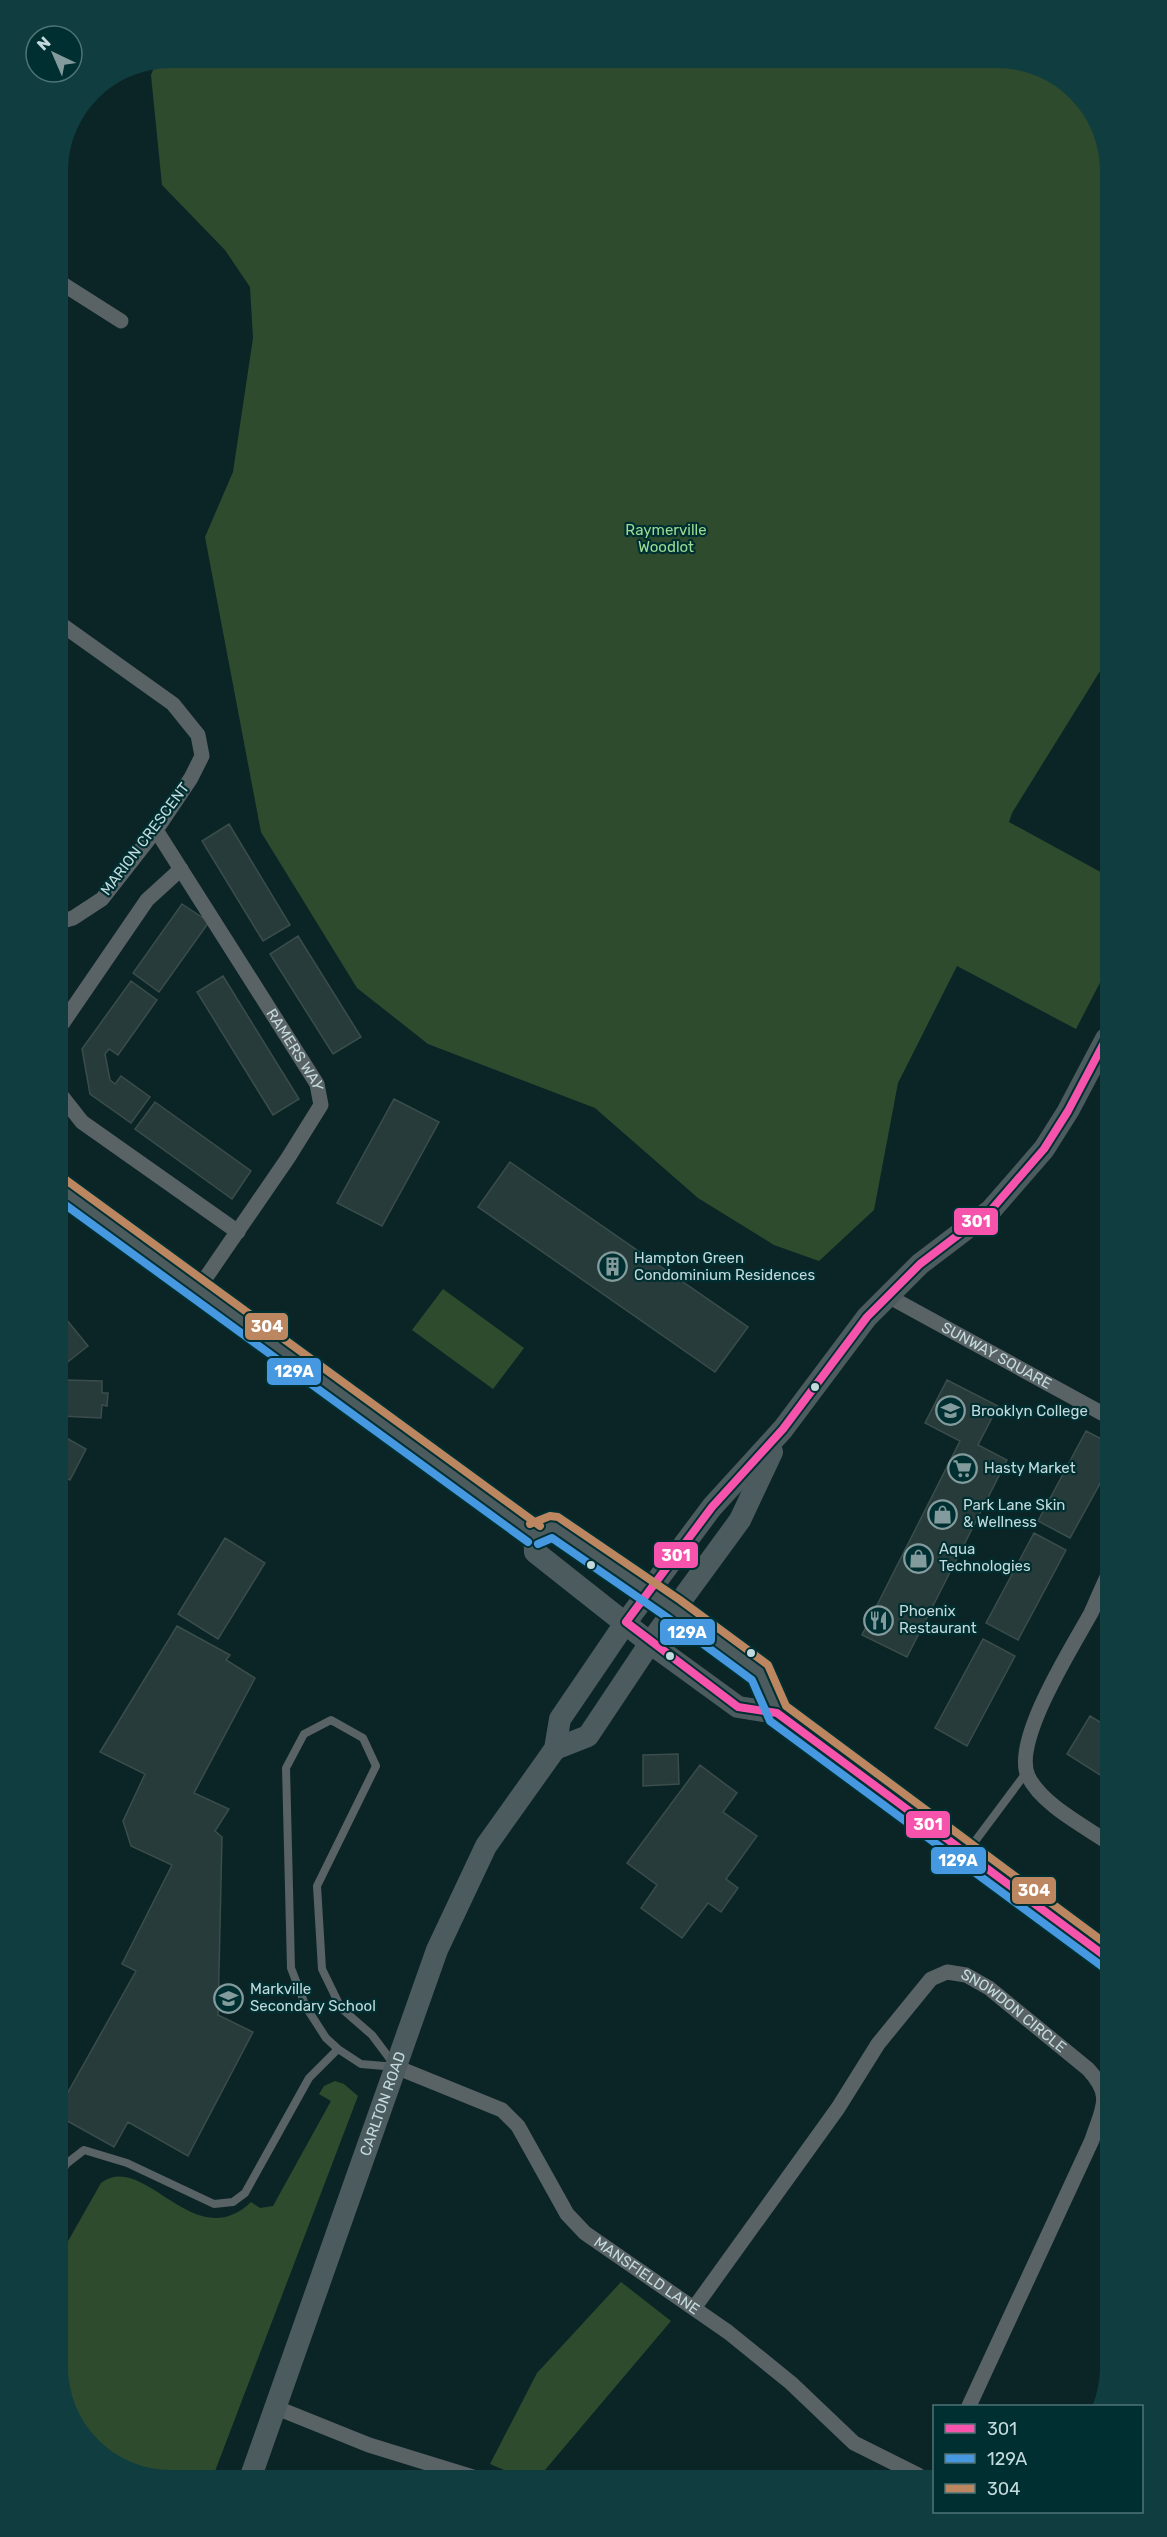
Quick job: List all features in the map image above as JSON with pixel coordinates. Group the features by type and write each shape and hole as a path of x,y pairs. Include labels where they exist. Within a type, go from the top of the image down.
{"street":[{"path":"68,287 121,321"},
{"name":"MARION CRESCENT","path":"68,629 173,704 198,735 202,756 191,778 156,830 102,899 68,919"},
{"name":"RAMERS WAY","path":"156,830 317,1084 321,1105 198,1289"},
{"path":"68,1015 147,900 181,869"},
{"path":"555,1749 588,1736 650,1643 740,1520 783,1429 843,1347 886,1295 920,1264 991,1210 1016,1182 1044,1149 1068,1111 1100,1050"},
{"path":"68,1104 82,1122 238,1232"},
{"path":"68,1194 534,1534"},
{"name":"SUNWAY SQUARE","path":"886,1295 1100,1412"},
{"name":"CARLTON ROAD","path":"254,2469 437,1950 486,1846 555,1749 560,1719 626,1622 712,1507 783,1429"},
{"path":"534,1534 553,1526 674,1609 761,1673 777,1713"},
{"path":"534,1534 535,1552 650,1643 738,1707 777,1713 1100,1952"},
{"path":"1100,1593 1046,1696 1032,1728 1025,1755 1026,1773 1032,1784 1064,1813 1100,1838"},
{"name":"SNOWDON CIRCLE","path":"694,2308 838,2108 878,2044 931,1979 947,1972 966,1975 989,1988 1100,2081"},
{"name":"MANSFIELD LANE","path":"396,2067 502,2110 518,2127 567,2214 585,2233 694,2308 791,2383 854,2443 908,2470"},
{"name":"SNOWDON CIRCLE","path":"969,2405 1092,2140 1100,2115"},
{"path":"277,2408 369,2445 448,2469"}],"lane":[{"path":"331,1720 363,1738 376,1766 317,1886 322,1970 341,2008 372,2035 396,2067 361,2064 326,2038 306,2007 291,1968 286,1768 304,1734 331,1720"},
{"path":"966,1853 1026,1773"},
{"path":"68,2162 84,2150 127,2163 214,2204 232,2202 244,2193 309,2078 338,2049"}],"green space":[{"name":"Raymerville Woodlot","path":"171,68 1003,68 1023,71 1048,81 1069,98 1089,125 1099,157 1100,171 1100,671 1012,813 1009,822 1100,872 1100,983 1076,1029 957,966 898,1083 874,1210 819,1261 774,1245 698,1198 595,1108 428,1044 357,988 261,832 205,537 233,472 253,338 250,287 225,250 162,185 151,75 153,69"},
{"path":"443,1289 524,1348 493,1389 412,1330"},
{"path":"335,2081 344,2084 358,2096 216,2469 151,2468 119,2456 98,2439 81,2418 68,2380 68,2241 101,2183 117,2177 135,2180 190,2211 210,2218 230,2216 251,2202 260,2208 273,2206 331,2101 319,2094 324,2086"},
{"path":"621,2282 671,2321 545,2469 503,2469 490,2464 537,2373"}],"building":[{"path":"229,824 290,925 263,941 202,841"},
{"path":"182,904 209,922 159,992 133,973"},
{"path":"298,936 361,1037 333,1054 270,954"},
{"path":"223,976 299,1099 273,1115 197,992"},
{"path":"131,981 157,1000 118,1055 109,1049 105,1054 110,1080 115,1084 121,1076 150,1097 131,1123 90,1094 82,1049"},
{"path":"394,1099 439,1122 382,1226 337,1203"},
{"path":"155,1102 251,1171 232,1199 135,1129"},
{"name":"Hampton Green Condominium Residences","path":"510,1162 748,1327 715,1372 478,1207"},
{"path":"68,1321 88,1346 68,1362"},
{"path":"68,1380 102,1381 102,1393 108,1393 107,1406 102,1405 101,1418 68,1416"},
{"path":"947,1380 998,1406 978,1445 1007,1460 907,1657 862,1635 960,1441 925,1423"},
{"path":"1086,1431 1100,1438 1100,1484 1070,1538 1038,1521"},
{"path":"68,1439 86,1449 70,1480 68,1479"},
{"path":"1034,1533 1066,1550 1018,1640 986,1623"},
{"path":"225,1538 265,1563 218,1639 178,1614"},
{"name":"Markville Secondary School","path":"177,1626 230,1655 226,1660 255,1678 194,1793 229,1809 215,1831 222,1837 218,2015 253,2032 188,2156 128,2122 114,2147 68,2121 68,2092 136,1971 122,1964 172,1865 131,1846 123,1821 145,1774 100,1752"},
{"path":"983,1639 1015,1656 967,1746 935,1728"},
{"path":"1090,1716 1100,1722 1100,1775 1067,1754"},
{"path":"678,1754 679,1784 643,1786 643,1755"},
{"path":"700,1765 737,1793 723,1812 757,1836 726,1879 738,1888 721,1912 708,1903 682,1938 641,1908 657,1885 627,1863"}],"transit line":[{"name":"301","path":"1100,1050 1068,1111 1044,1149 991,1210 920,1264 867,1317 783,1429 712,1507 626,1622 738,1707 777,1713 1100,1952"},
{"name":"304","path":"68,1181 540,1526"},
{"name":"129A","path":"68,1207 528,1542"},
{"name":"304","path":"530,1524 550,1516 558,1517 680,1600 768,1665 786,1706 1100,1939"},
{"name":"129A","path":"538,1544 552,1538 668,1618 752,1680 770,1721 1100,1965"}],"place":[{"name":"Hampton Green Condominium Residences","path":"613,1267"},
{"name":"Brooklyn College","path":"950,1411"},
{"name":"Hasty Market","path":"963,1468"},
{"name":"Park Lane Skin & Wellness","path":"942,1514"},
{"name":"Aqua Technologies","path":"918,1558"},
{"name":"Phoenix Restaurant","path":"878,1620"},
{"name":"Markville Secondary School","path":"229,1998"}]}
